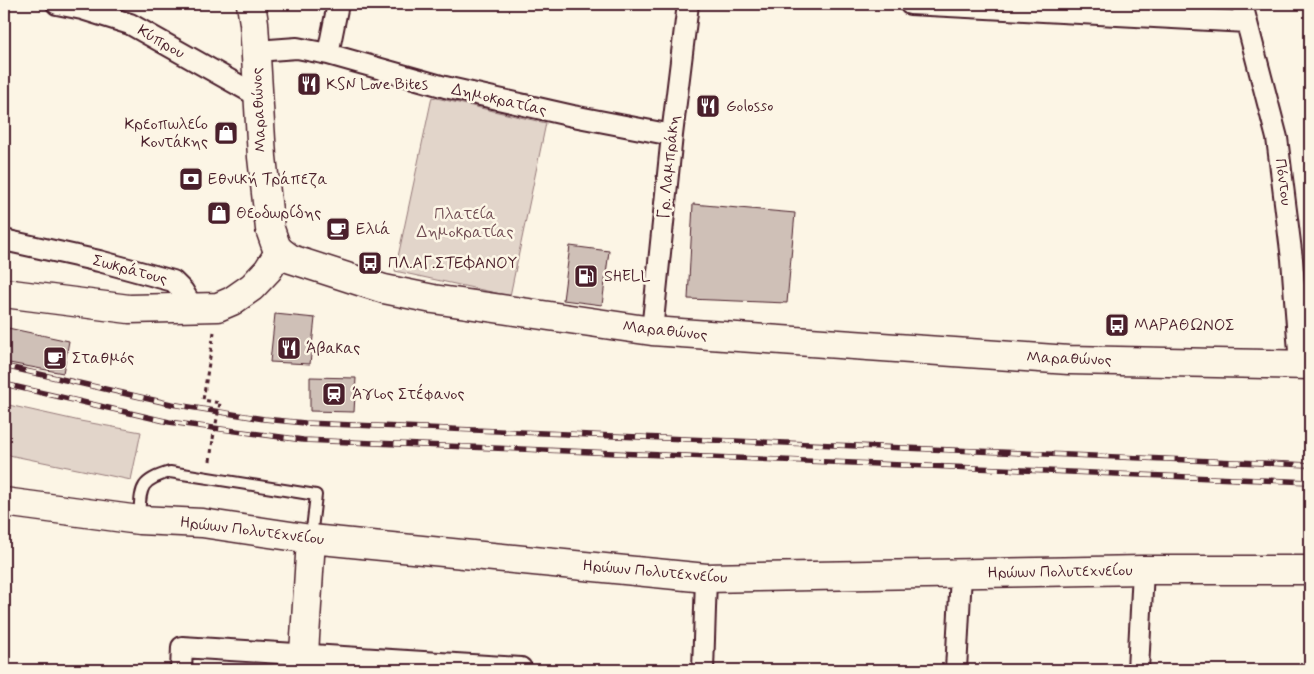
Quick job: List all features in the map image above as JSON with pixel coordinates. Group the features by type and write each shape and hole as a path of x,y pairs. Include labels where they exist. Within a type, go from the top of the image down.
{"street":[{"name":"Κύπρου","path":"57,4 82,9 130,24 258,96"},
{"name":"Μαραθώνος","path":"251,4 256,51 262,157 270,229 272,239 280,252 299,262 384,289 443,300 652,331 1070,360 1305,365"},
{"path":"328,54 338,4"},
{"name":"Γρ. Λαμπράκη","path":"652,331 672,135 688,4"},
{"path":"910,4 1245,13"},
{"name":"Πόντου","path":"1245,13 1277,138 1305,365"},
{"name":"Δημοκρατίας","path":"256,51 297,48 328,54 499,100 672,135"},
{"name":"Σωκράτους","path":"4,240 99,261 173,281 206,308"},
{"path":"4,293 129,308 206,308 232,301 252,287 268,270 280,252"},
{"name":"Ηρώων Πολυτεχνείου","path":"4,502 139,520 202,523 311,539 706,578 1143,570 1310,570"},
{"path":"303,662 311,539"},
{"path":"1138,670 1143,570"},
{"path":"956,670 960,574"},
{"path":"703,670 706,578"},
{"path":"181,670 182,647 303,662 521,668"}],"lane":[{"path":"139,520 141,492 146,482 156,476 170,472 316,495 311,539"}],"path":[{"path":"206,308 202,400 220,403 213,439"}],"green space":[{"name":"Πλατεία Δημοκρατίας","path":"432,97 546,123 510,296 395,271"},
{"path":"4,404 141,432 131,480 4,454"}],"building":[{"path":"693,204 795,213 787,303 688,299"},
{"name":"SHELL","path":"570,246 609,251 602,305 563,300"},
{"path":"275,314 315,318 310,364 270,362"},
{"path":"8,328 69,341 63,373 4,362"},
{"path":"310,377 356,378 354,412 310,411"}],"railway":[{"path":"4,366 171,404 264,419 305,423 1310,465"},
{"path":"4,384 169,422 303,440 1310,482"}],"place":[{"name":"KSN Love Bites","path":"309,84"},
{"name":"Golosso","path":"708,106"},
{"name":"Κρεοπωλείο Κοντάκης","path":"226,133"},
{"name":"Εθνική Τράπεζα","path":"191,179"},
{"name":"Θεοδωρίδης","path":"219,213"},
{"name":"Ελιά","path":"338,229"},
{"name":"ΠΛ.ΑΓ.ΣΤΕΦΑΝΟΥ","path":"370,263"},
{"name":"SHELL","path":"586,276"},
{"name":"ΜΑΡΑΘΩΝΟΣ","path":"1117,325"},
{"name":"Άβακας","path":"289,348"},
{"name":"Σταθμός","path":"55,358"},
{"name":"Άγιος Στέφανος","path":"334,394"}]}
